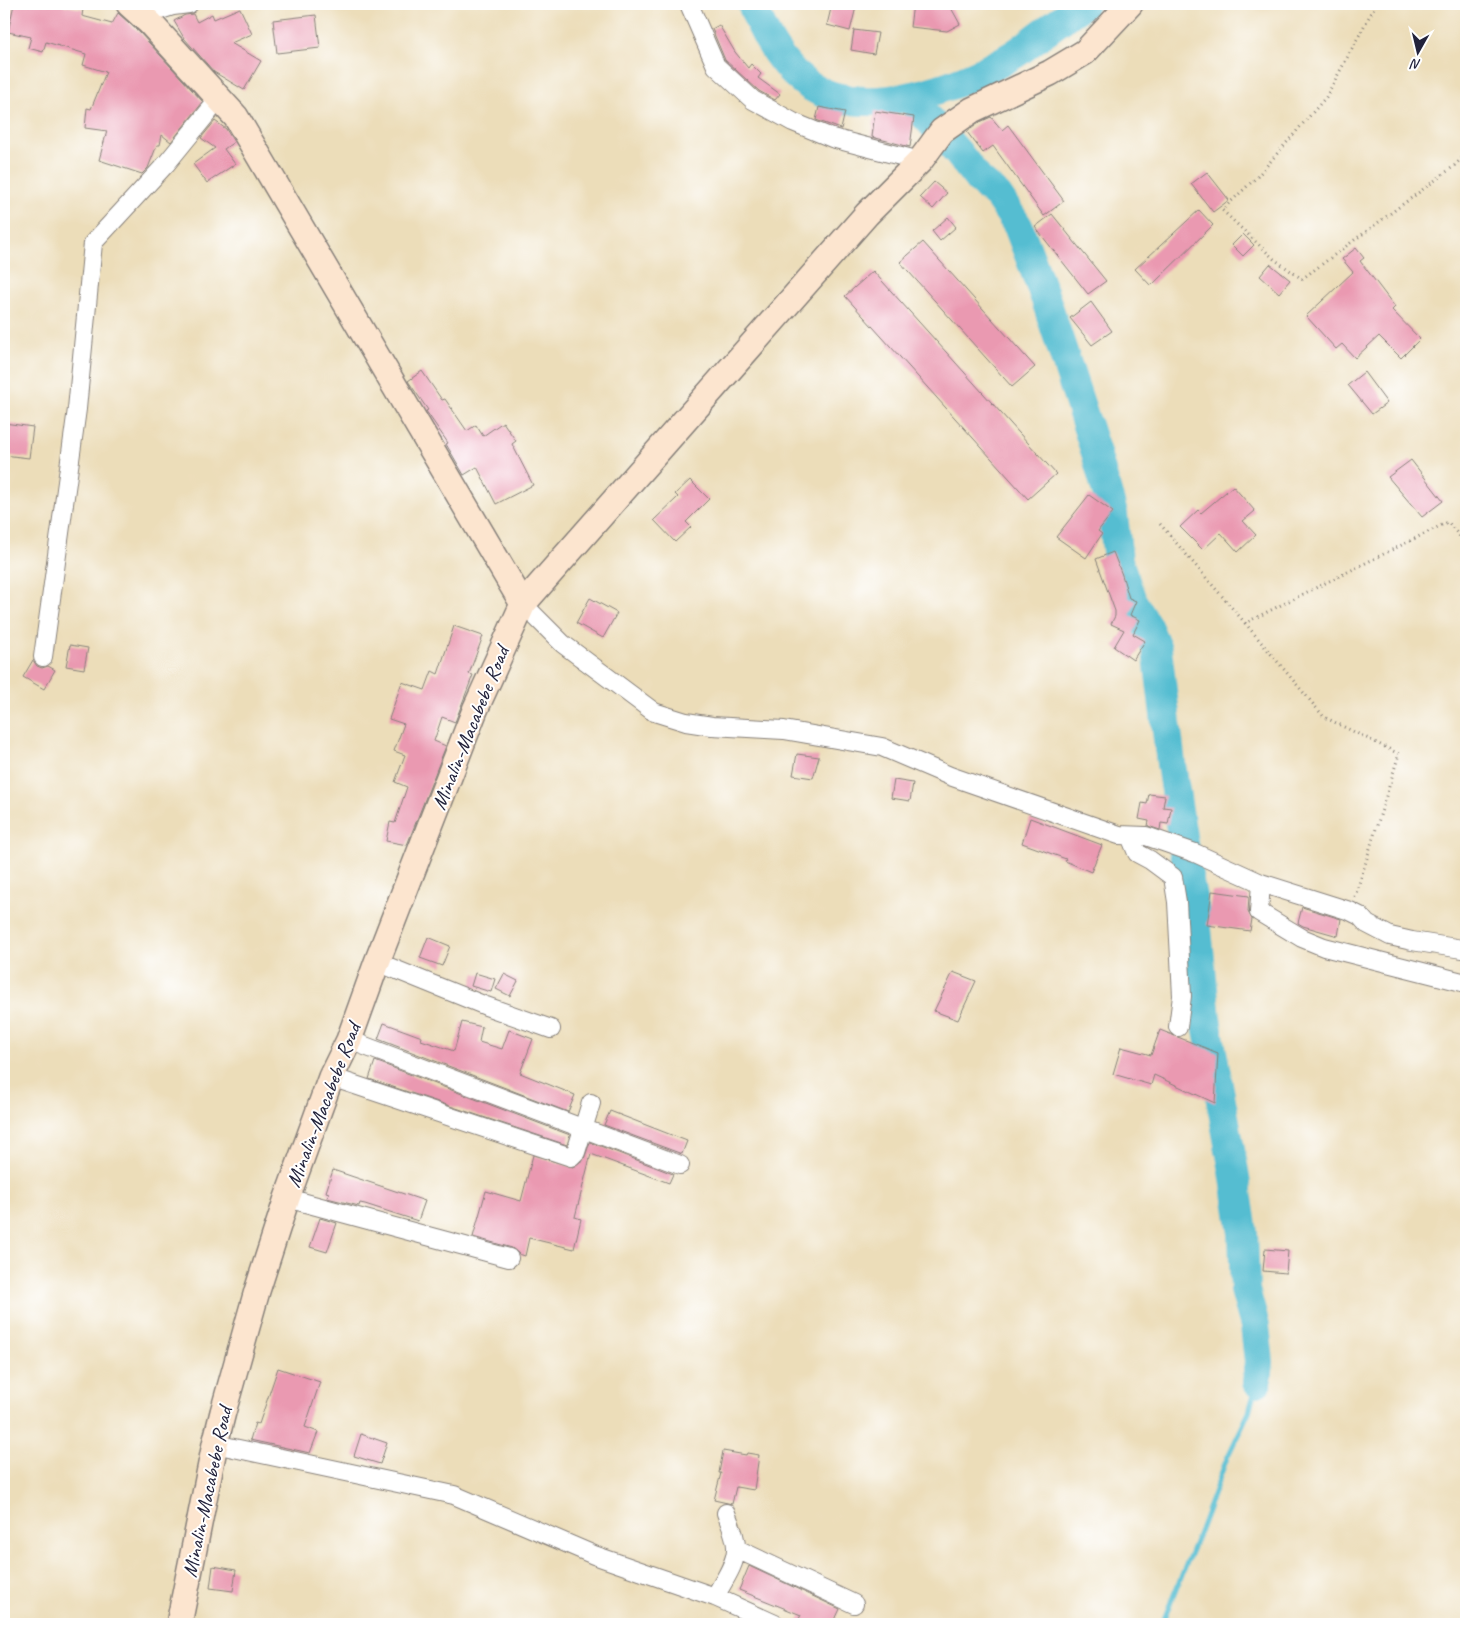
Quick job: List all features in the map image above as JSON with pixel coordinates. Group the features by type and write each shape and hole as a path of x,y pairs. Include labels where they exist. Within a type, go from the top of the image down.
{"main road":[{"name":"Minalin-Macabebe Road","path":"179,1624 215,1444 257,1291 287,1198 331,1077 349,1040 376,962 475,710 523,604 867,214 920,161 942,131 972,110 1050,73 1085,52 1130,4"},
{"path":"135,10 236,117 523,604"}],"street":[{"path":"135,10 190,4"},
{"path":"689,4 716,66 752,100 793,122 832,138 920,161"},
{"path":"43,657 77,409 93,243 166,164 219,98"},
{"path":"523,604 563,644 654,712 694,724 784,730 882,748 950,776 1119,835 1138,836 1195,853 1261,883 1350,911 1360,916 1367,924 1390,936 1412,942 1462,949"},
{"path":"1138,836 1137,853 1173,877 1177,902 1182,996 1178,1027"},
{"path":"1261,883 1259,912 1302,938 1324,947 1466,984"},
{"path":"376,962 486,1006 551,1029"},
{"path":"349,1040 680,1166"},
{"path":"331,1077 571,1157 576,1152 591,1102"},
{"path":"287,1198 509,1258"},
{"path":"215,1444 454,1495 594,1555 715,1597 775,1624"},
{"path":"715,1597 734,1561 737,1549 726,1513"},
{"path":"737,1549 854,1604"}],"path":[{"path":"1376,4 1326,97 1257,177 1222,210 1274,259 1302,279 1453,167 1466,154"},
{"path":"1245,623 1448,522 1466,544"},
{"path":"1160,524 1324,717 1399,754 1350,911"}],"building":[{"path":"14,4 56,4 83,9 82,16 112,24 118,13 140,33 203,102 171,142 162,135 160,145 157,145 148,168 142,174 99,160 107,131 85,128 87,108 91,109 106,72 83,65 86,54 46,42 43,52 28,48 31,37 8,32"},
{"path":"832,4 856,7 850,31 827,25"},
{"path":"913,4 949,4 960,24 947,31 910,27"},
{"path":"240,8 252,34 231,43 261,61 244,90 214,72 184,38 174,21 185,15 193,14 197,22 212,14 214,19"},
{"path":"316,15 320,48 277,53 273,20"},
{"path":"719,25 735,52 748,68 751,64 761,74 758,78 780,94 775,100 759,91 725,60 712,29"},
{"path":"854,30 878,33 874,54 851,50"},
{"path":"819,107 845,112 841,129 816,120"},
{"path":"875,111 914,117 910,147 872,137"},
{"path":"991,117 1002,130 1008,125 1064,201 1044,216 993,146 983,153 967,132 980,122"},
{"path":"215,121 226,129 234,142 224,149 235,164 207,183 193,164 215,148 201,138"},
{"path":"1207,172 1229,200 1213,212 1191,184"},
{"path":"934,182 947,193 933,209 920,197"},
{"path":"1199,210 1213,225 1151,286 1135,269"},
{"path":"1052,214 1106,281 1088,294 1035,227"},
{"path":"948,217 956,227 940,241 932,231"},
{"path":"1243,234 1254,245 1243,256 1232,245"},
{"path":"923,242 1035,367 1012,387 900,262"},
{"path":"1356,248 1364,258 1360,261 1395,307 1392,310 1420,339 1401,358 1379,336 1355,358 1342,344 1336,349 1306,316 1353,272 1342,259"},
{"path":"1270,264 1290,280 1279,293 1260,276"},
{"path":"873,271 1056,474 1028,499 845,296"},
{"path":"1091,302 1112,331 1092,345 1070,318"},
{"path":"422,371 442,400 445,399 467,431 476,425 483,436 503,422 516,441 512,444 533,485 496,504 477,467 464,475 446,444 448,443 408,381"},
{"path":"1364,372 1387,403 1372,414 1348,385"},
{"path":"4,423 33,427 29,458 4,455"},
{"path":"1411,460 1443,501 1422,517 1388,477"},
{"path":"690,480 709,499 686,522 691,527 675,542 654,520 678,497 675,494"},
{"path":"1233,486 1255,511 1243,521 1256,535 1238,552 1221,533 1203,550 1180,527 1198,510 1201,513"},
{"path":"1089,495 1113,512 1098,531 1102,534 1086,558 1056,537"},
{"path":"1113,552 1129,598 1136,601 1130,615 1140,620 1133,634 1145,641 1133,660 1114,647 1124,630 1111,624 1115,611 1096,559"},
{"path":"590,598 617,613 603,638 576,623"},
{"path":"454,626 483,636 469,674 473,675 455,722 442,717 434,741 446,746 407,845 386,841 390,822 395,823 407,787 395,782 405,755 394,751 404,724 389,719 402,682 425,690 432,671 438,674"},
{"path":"70,645 88,648 84,669 66,666"},
{"path":"33,660 37,666 42,668 48,666 55,670 44,689 23,677"},
{"path":"797,754 819,757 813,778 793,775"},
{"path":"894,780 913,783 910,801 891,798"},
{"path":"1149,794 1165,796 1163,807 1171,808 1168,824 1161,823 1160,830 1148,826 1149,821 1139,819 1142,803 1147,804"},
{"path":"1030,818 1102,845 1091,872 1065,861 1066,859 1022,843"},
{"path":"1212,891 1249,896 1248,912 1252,919 1250,931 1207,925"},
{"path":"1302,907 1341,919 1338,936 1298,923"},
{"path":"428,937 450,946 442,966 420,958"},
{"path":"953,972 976,981 958,1020 934,1011"},
{"path":"475,973 495,979 491,992 471,986"},
{"path":"504,974 518,981 510,996 496,989"},
{"path":"462,1022 482,1027 479,1042 502,1049 509,1030 533,1039 520,1073 575,1095 568,1112 378,1039 384,1023 422,1037 421,1040 454,1051"},
{"path":"1160,1030 1218,1053 1215,1103 1154,1075 1151,1085 1113,1074 1121,1047 1151,1055"},
{"path":"375,1061 570,1135 567,1145 369,1079"},
{"path":"610,1111 687,1141 682,1154 604,1125"},
{"path":"590,1142 673,1174 669,1183 591,1154 575,1217 581,1219 574,1249 529,1238 525,1256 512,1248 473,1237 486,1191 521,1201 533,1155 573,1167 584,1159"},
{"path":"333,1170 425,1201 418,1221 365,1204 360,1203 359,1206 327,1198 329,1193 326,1192"},
{"path":"320,1218 337,1223 327,1252 310,1247"},
{"path":"1265,1249 1288,1251 1286,1273 1263,1271"},
{"path":"278,1368 320,1382 305,1427 318,1432 310,1453 250,1440 255,1423 259,1424"},
{"path":"361,1434 387,1443 380,1464 354,1456"},
{"path":"723,1451 759,1455 754,1490 736,1487 732,1504 714,1500 721,1473 719,1473"},
{"path":"213,1566 236,1570 233,1591 210,1588"},
{"path":"749,1566 840,1609 833,1624 806,1624 798,1621 801,1615 739,1590"}],"waterway":[{"path":"752,4 761,26 779,57 804,82 827,94 853,100 881,101 910,97 966,79 1017,52 1084,4"},
{"path":"909,97 979,180 998,196 1018,226 1046,300 1096,453 1113,514 1118,561 1132,601 1147,626 1157,649 1171,764 1196,919 1206,1019 1234,1171 1243,1233 1245,1290 1255,1326 1259,1362 1257,1382"},
{"path":"1162,1624 1227,1458 1249,1412 1257,1382"}]}
